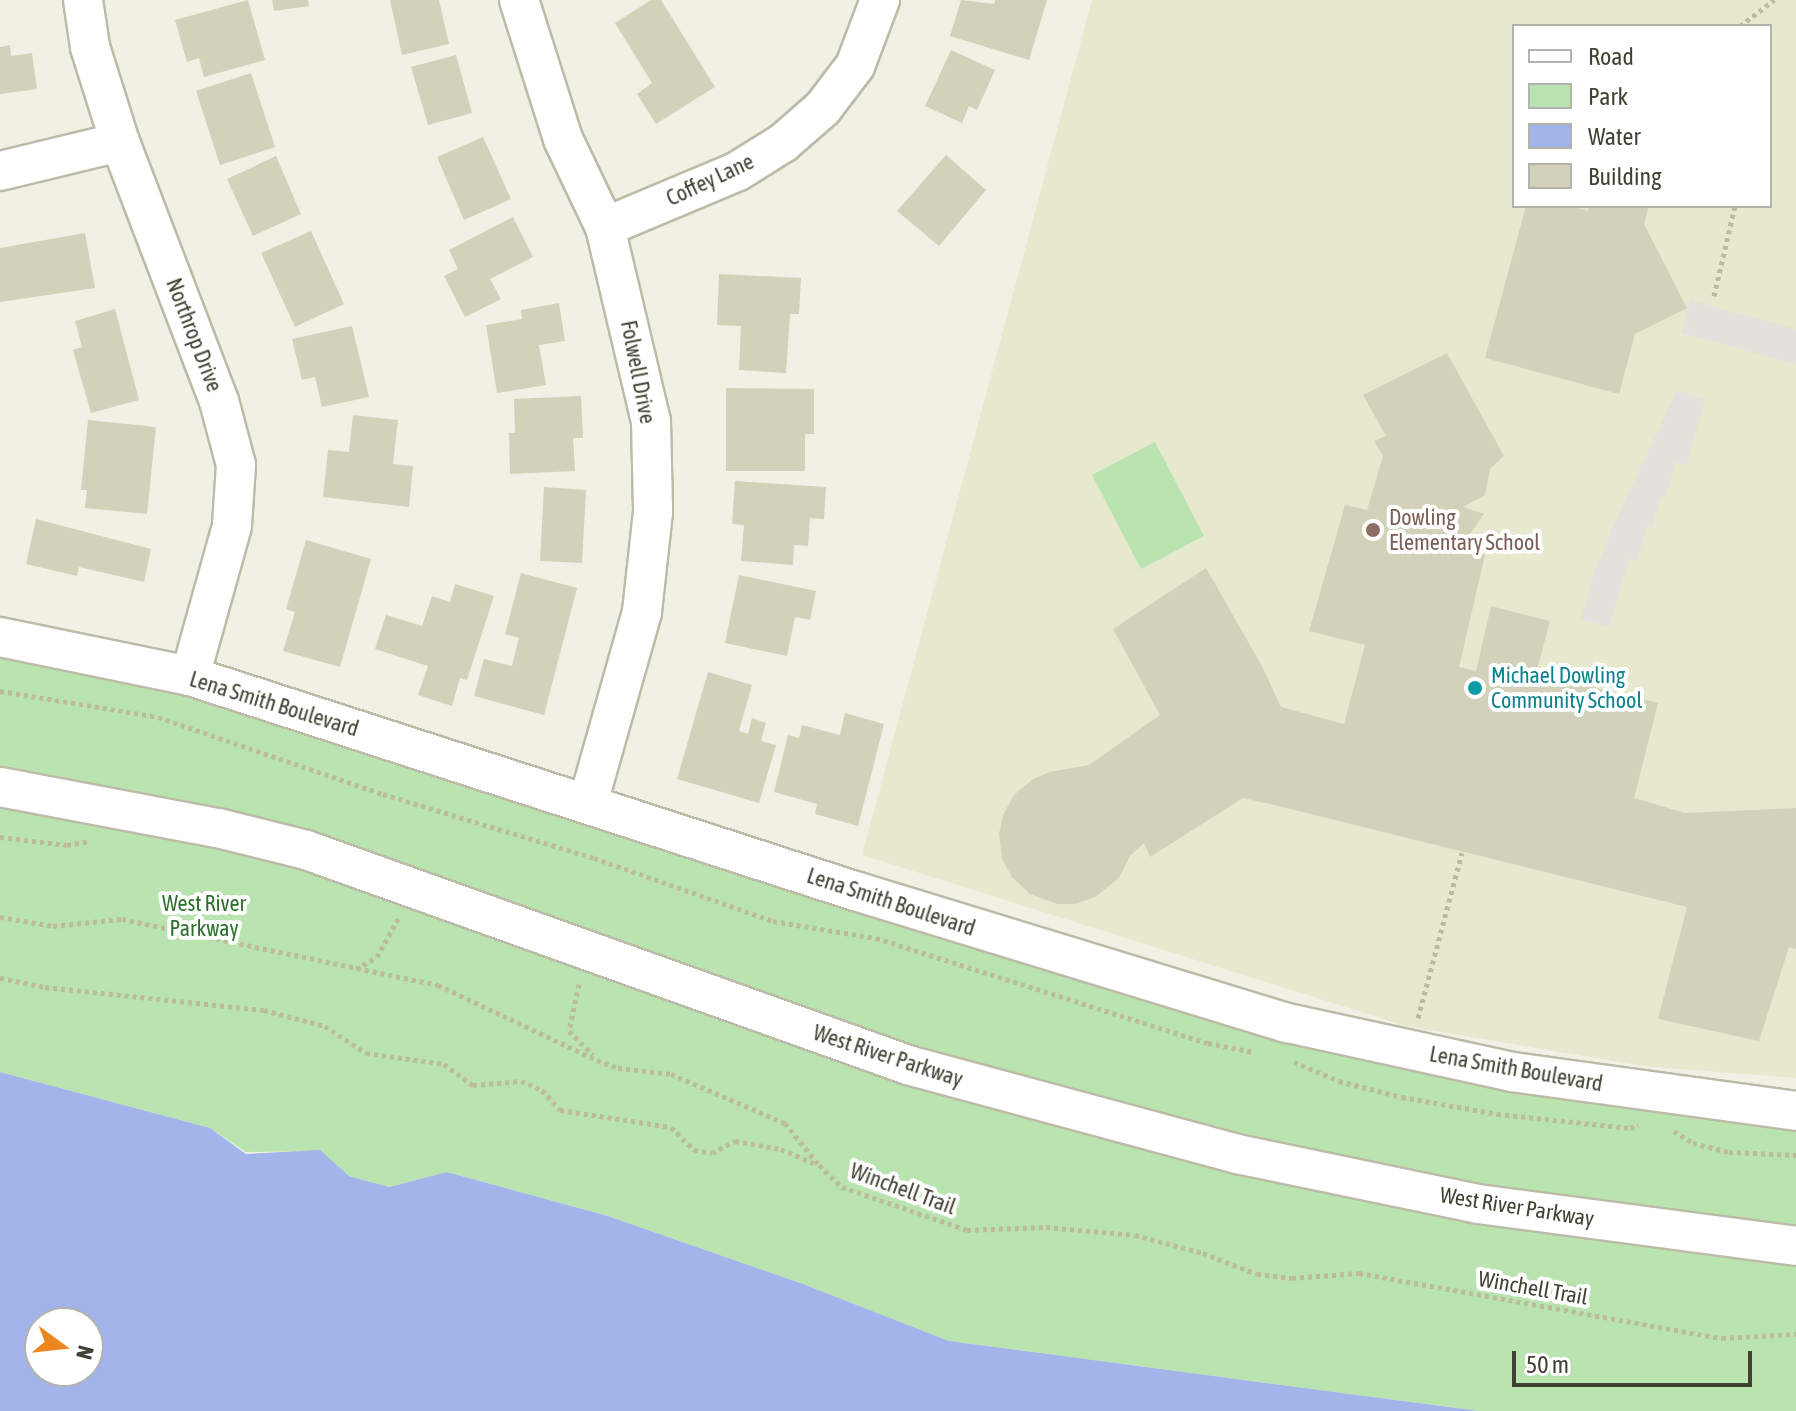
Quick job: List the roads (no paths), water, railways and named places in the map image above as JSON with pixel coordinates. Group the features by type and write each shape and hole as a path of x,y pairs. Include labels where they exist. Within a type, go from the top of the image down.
{"street":[{"name":"Northrop Drive","path":"83,0 90,47 120,142 219,401 236,465 232,526 190,676"},
{"name":"Folwell Drive","path":"519,0 563,139 605,227 651,421 653,512 642,612 588,803"},
{"name":"Coffey Lane","path":"605,227 738,171 783,143 823,108 855,66 880,0"},
{"path":"0,171 120,142"},
{"name":"Lena Smith Boulevard","path":"0,637 190,676 869,895 1288,1023 1512,1072 1796,1111"},
{"name":"West River Parkway","path":"0,787 218,828 306,850 908,1065 1121,1125 1237,1154 1478,1204 1796,1246"}],"water":[{"path":"0,1072 210,1128 246,1154 320,1150 349,1176 389,1187 447,1172 608,1216 803,1284 949,1341 1479,1411 0,1411"}],"place":[{"name":"Dowling Elementary School","path":"1373,530"},
{"name":"Michael Dowling Community School","path":"1475,688"}]}
